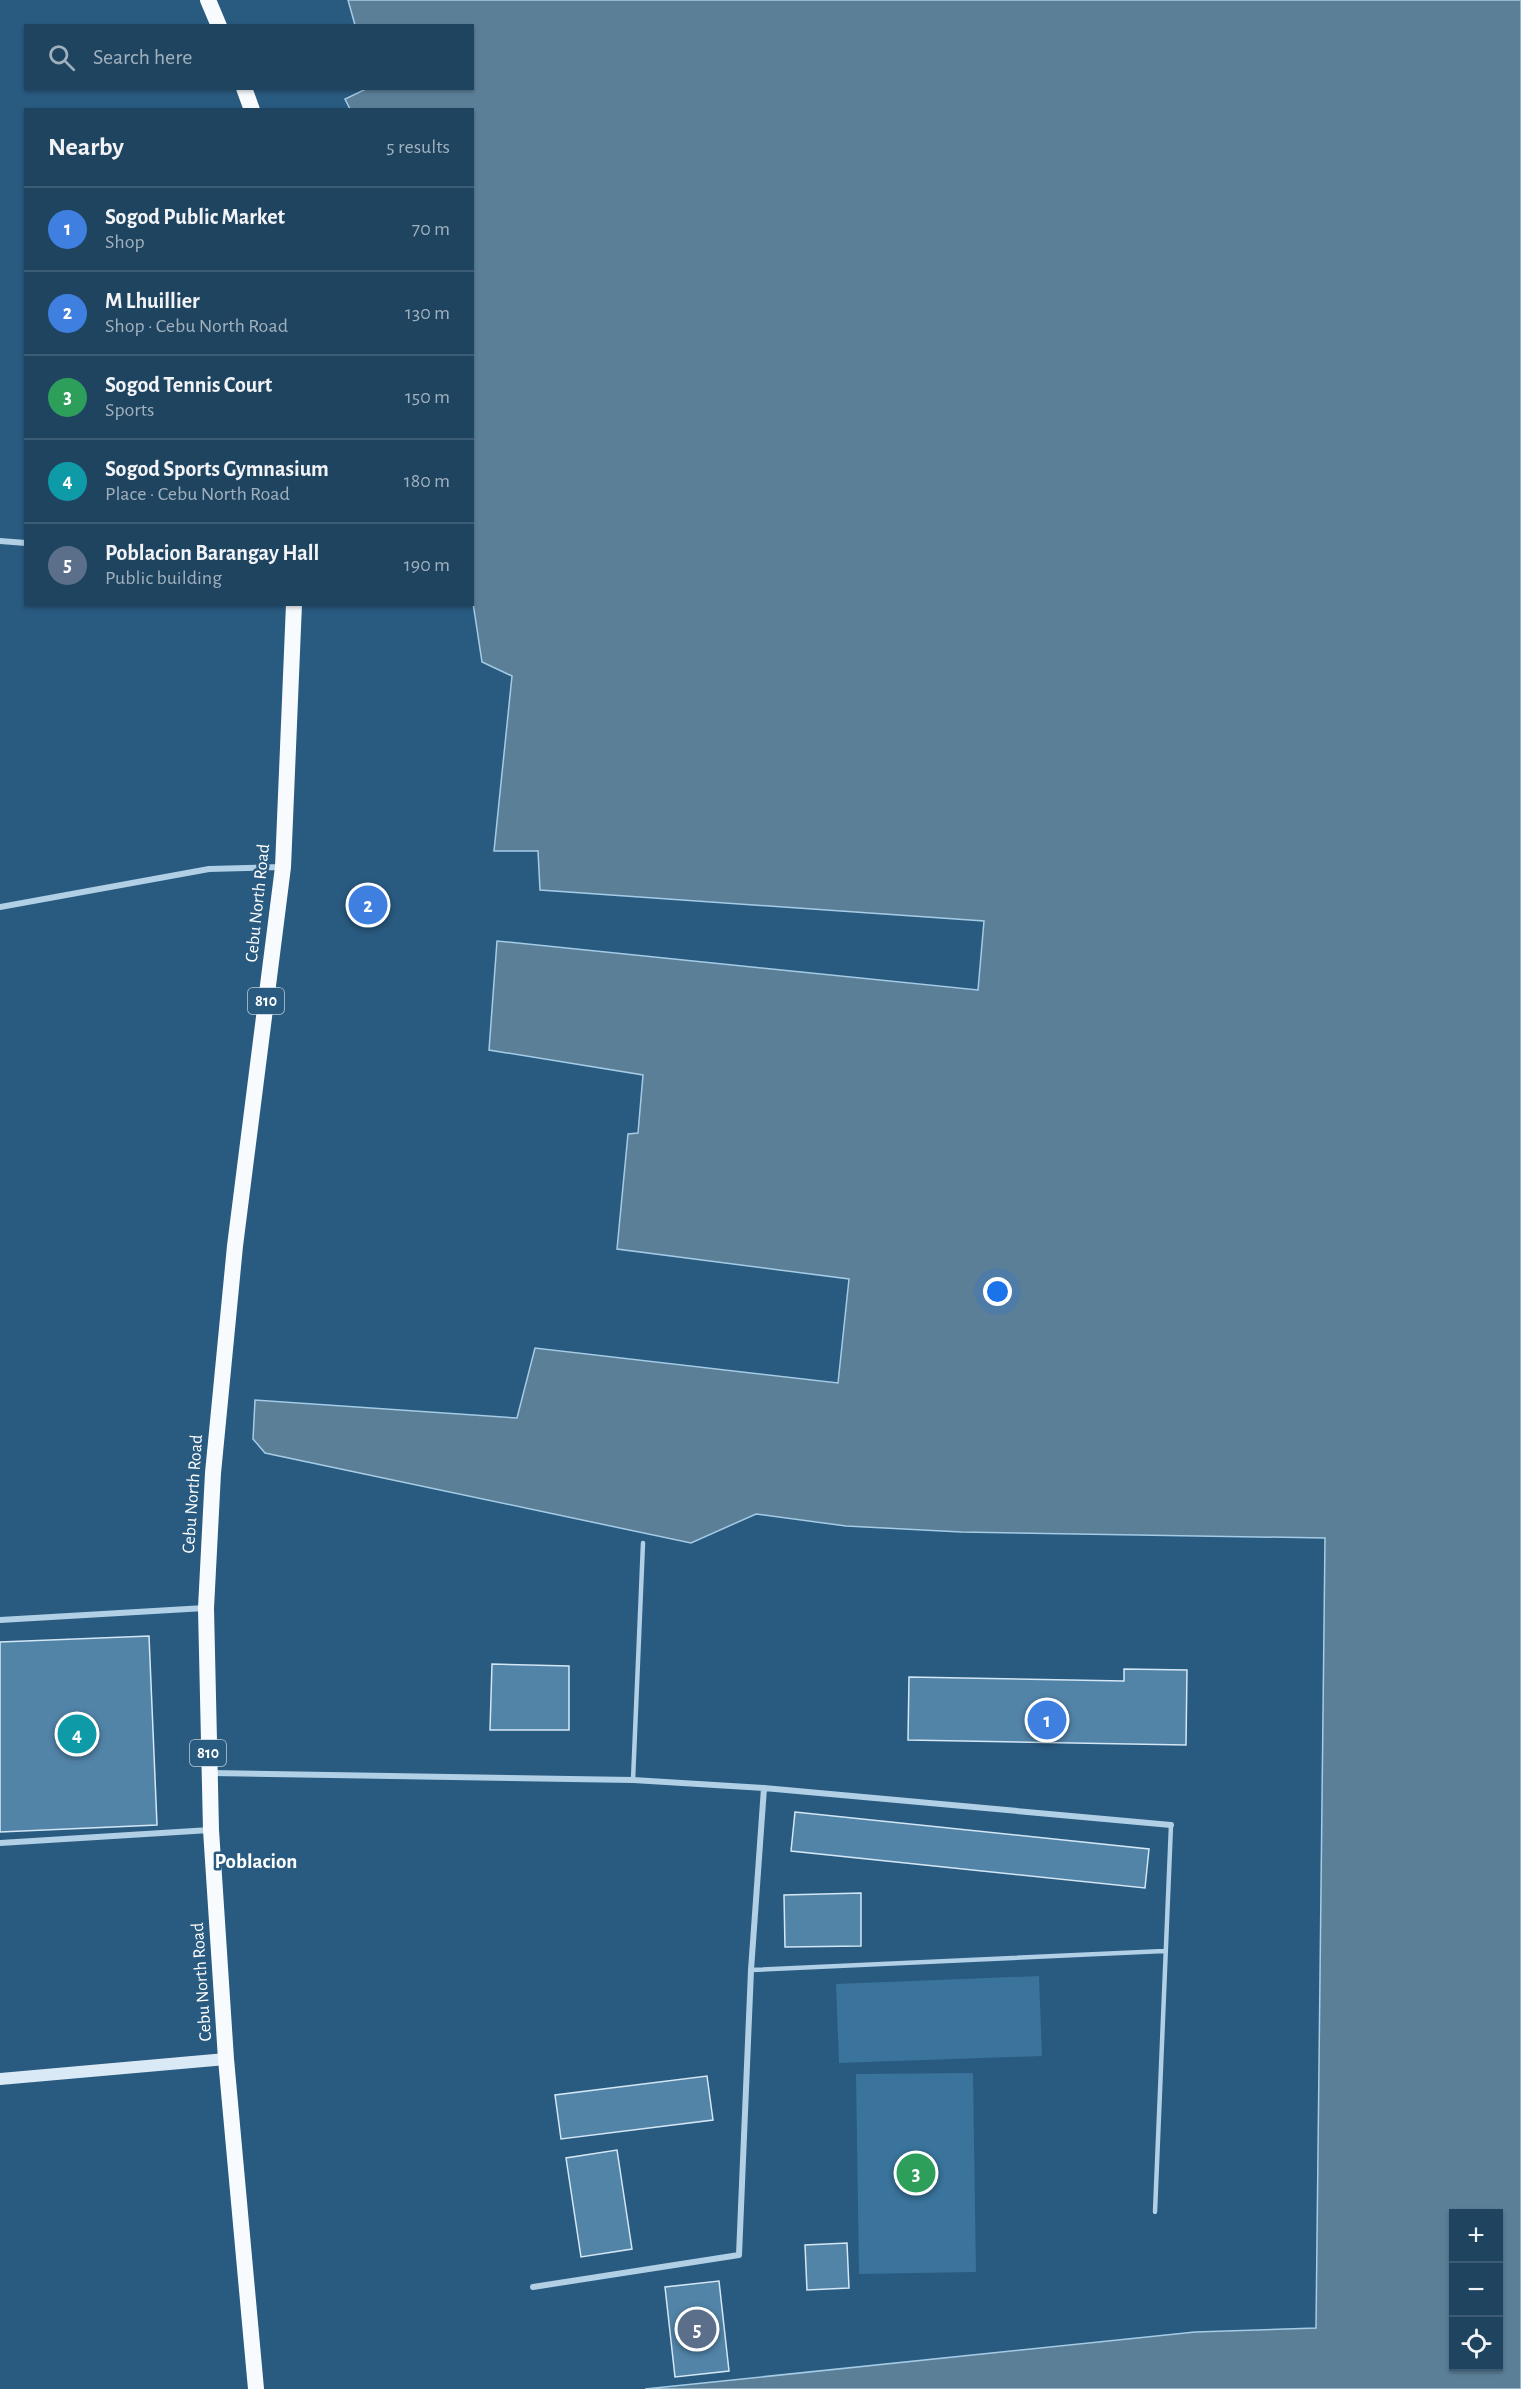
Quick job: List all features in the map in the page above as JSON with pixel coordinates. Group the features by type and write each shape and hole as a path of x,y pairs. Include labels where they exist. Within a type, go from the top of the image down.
{"highway":[{"path":"208,0 218,24"},
{"path":"245,90 251,108"},
{"name":"Cebu North Road","path":"256,2389 226,2060 211,1830 206,1608 215,1446 235,1246 283,867 294,606"}],"main road":[{"path":"0,2079 226,2060"}],"street":[{"path":"0,542 24,543"},
{"path":"0,907 209,869 283,867"},
{"path":"0,1620 206,1608"},
{"path":"208,1772 633,1780 764,1788 1171,1825"},
{"path":"533,2287 739,2255 751,1970 764,1788"},
{"path":"0,1843 211,1830"}],"lane":[{"path":"633,1780 643,1543"},
{"path":"1155,2212 1171,1825"},
{"path":"751,1970 1164,1951"}],"shaded area":[{"path":"348,0 1521,0 1521,2389 645,2389 1195,2332 1316,2328 1325,1538 961,1532 846,1526 756,1514 691,1543 265,1453 253,1439 255,1400 517,1418 535,1348 838,1383 849,1279 617,1249 628,1134 638,1133 643,1075 489,1050 497,941 978,990 984,921 540,890 538,851 494,851 512,676 482,662 473,606 474,108 350,108 345,99 364,90 474,90 474,24 355,24"},
{"path":"1039,1976 1042,2056 839,2063 836,1984"},
{"path":"973,2073 976,2272 859,2274 856,2074"}],"building":[{"path":"149,1636 157,1825 0,1832 0,1642"},
{"path":"492,1664 569,1666 569,1730 490,1730"},
{"path":"1124,1669 1187,1670 1186,1745 908,1740 909,1677 1124,1681"},
{"path":"795,1812 1149,1849 1145,1888 791,1851"},
{"path":"861,1893 861,1946 785,1947 784,1895"},
{"path":"707,2076 713,2120 561,2139 555,2095"},
{"path":"617,2150 632,2249 581,2257 566,2158"},
{"path":"847,2243 849,2288 807,2290 805,2245"},
{"path":"719,2281 729,2371 675,2377 665,2287"}],"place":[{"name":"M Lhuillier","path":"368,905"},
{"name":"Sogod Public Market","path":"1047,1720"},
{"name":"Sogod Sports Gymnasium","path":"77,1734"},
{"name":"Sogod Tennis Court","path":"916,2173"},
{"name":"Poblacion Barangay Hall","path":"697,2329"}],"district":[{"name":"Poblacion","path":"256,1861"}]}
